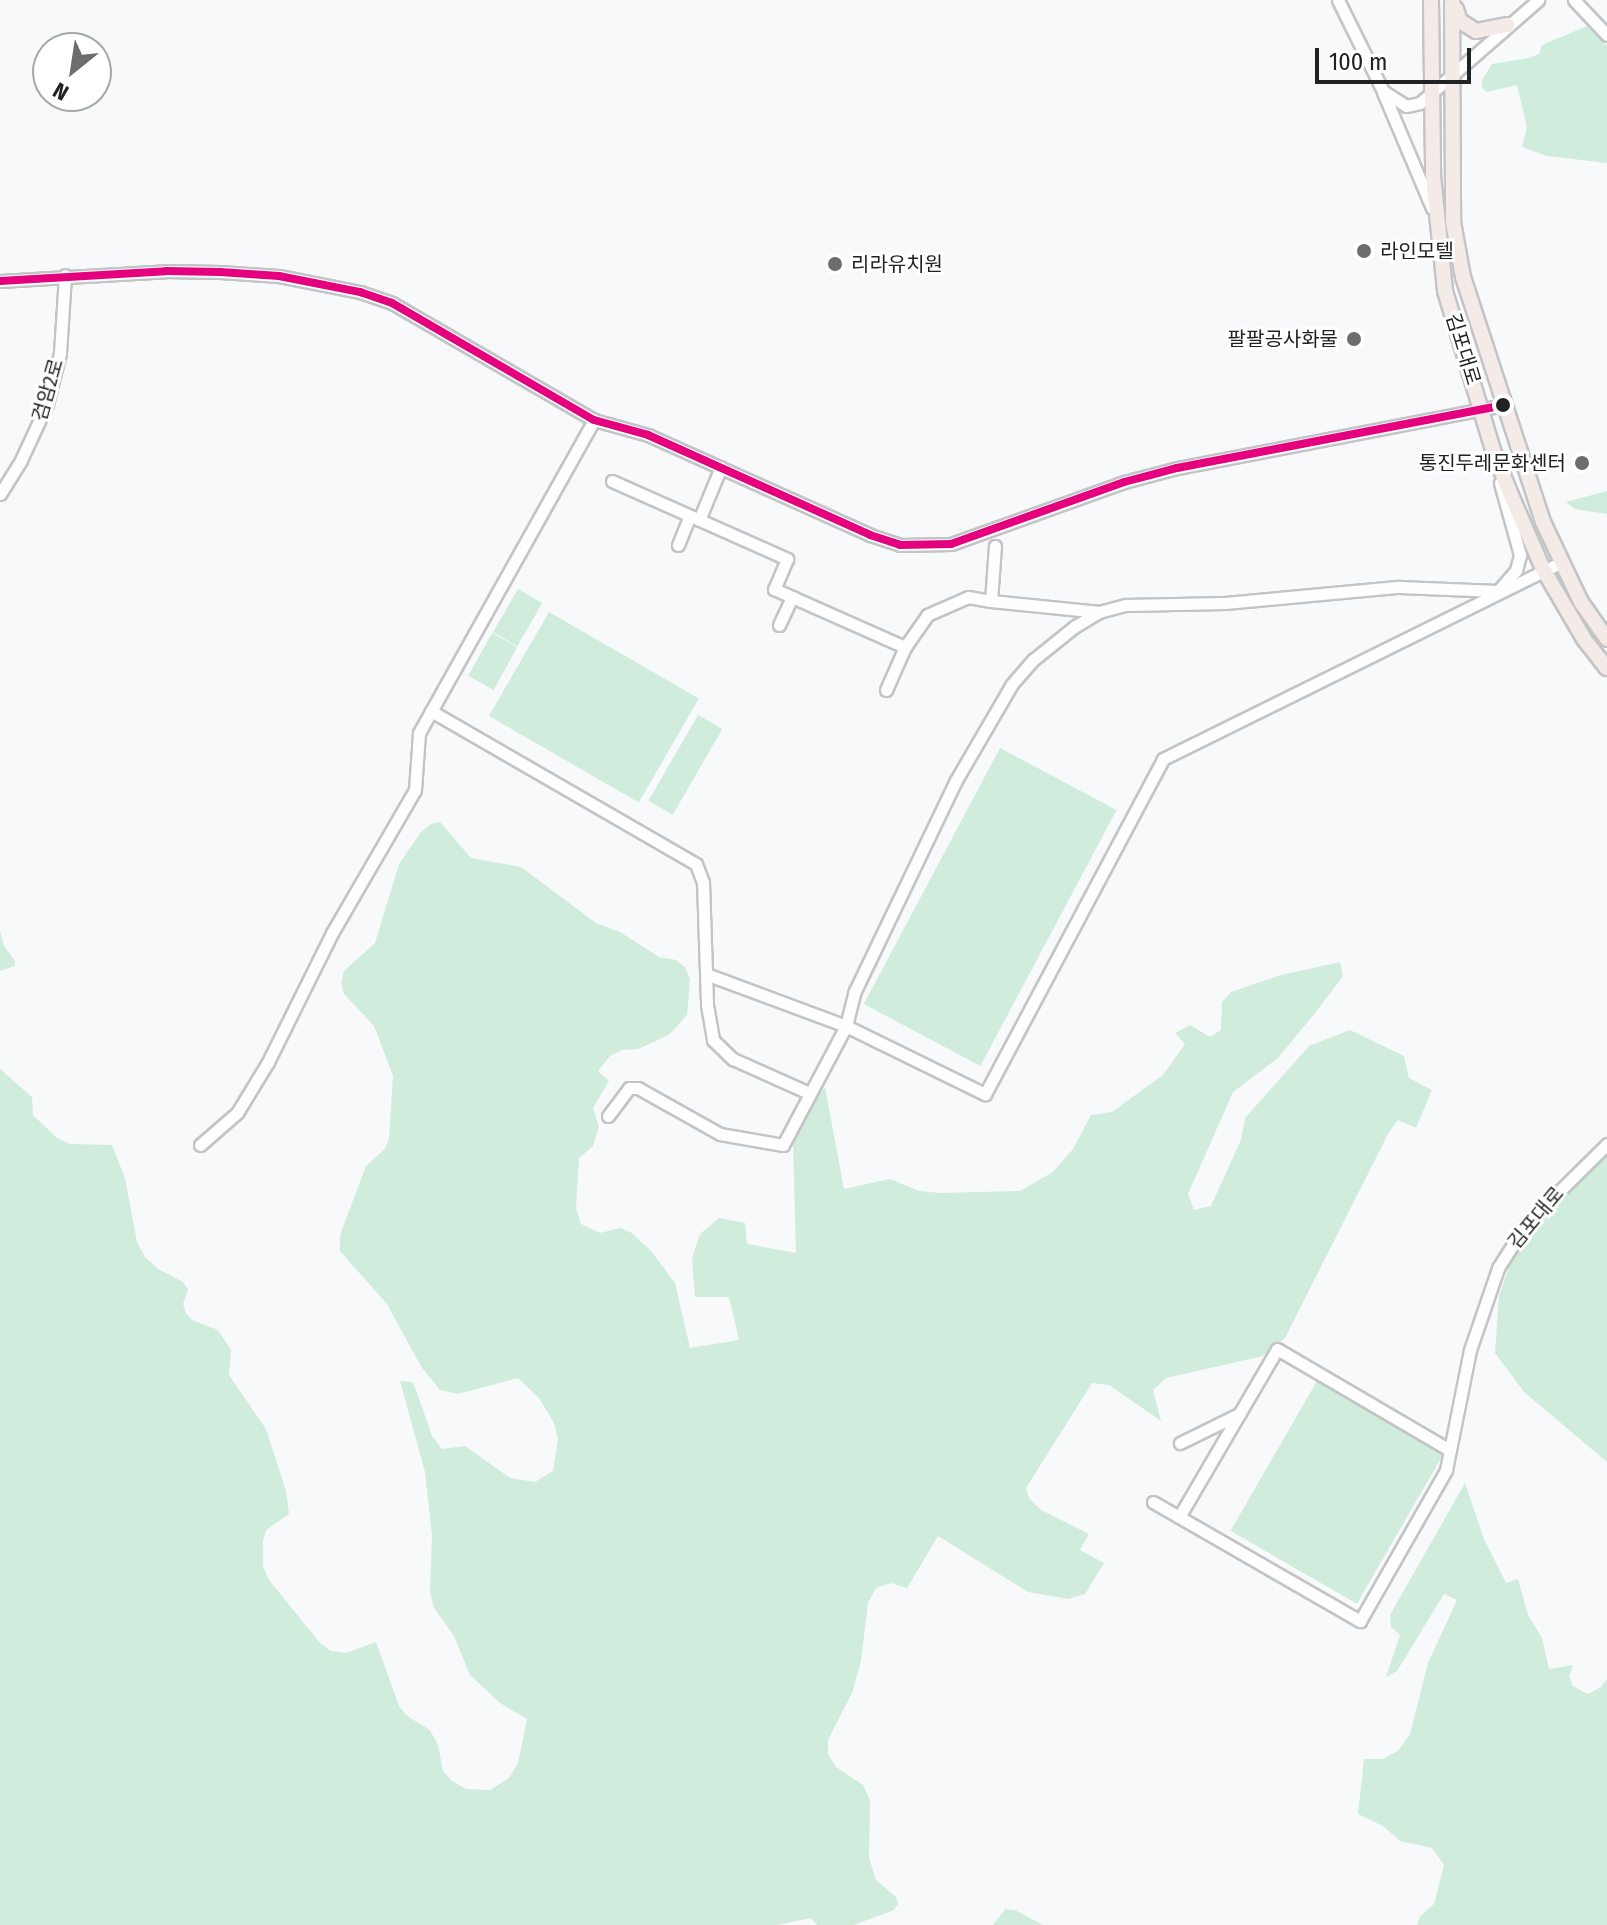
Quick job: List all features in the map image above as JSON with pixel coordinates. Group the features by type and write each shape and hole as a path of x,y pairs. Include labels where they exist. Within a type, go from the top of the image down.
{"main road":[{"name":"김포대로","path":"1431,0 1436,221 1445,291 1494,453 1543,569 1584,639 1607,668"},
{"name":"김포대로","path":"1452,0 1453,222 1463,277 1503,405 1561,562 1581,602 1607,639"},
{"path":"1452,0 1460,21 1467,27 1484,32 1507,25"}],"street":[{"path":"1338,0 1383,91 1436,221"},
{"path":"1574,0 1607,35"},
{"path":"1383,91 1406,106 1420,103 1533,3"},
{"path":"0,281 65,275 220,272 279,276 360,292 392,303 594,420 648,435 870,535 900,545 927,547 991,531 1149,474 1503,405"},
{"name":"검암2로","path":"0,494 21,460 47,404 60,353 65,275"},
{"path":"200,1145 237,1113 253,1087 351,898 415,790 416,748 431,711 594,420"},
{"path":"1494,453 1520,555 1516,570 1498,591"},
{"path":"678,545 721,467"},
{"path":"612,481 787,559 774,589 905,647"},
{"path":"991,601 995,546"},
{"path":"706,974 846,1026 985,1094 1163,759 1561,562"},
{"path":"886,690 905,647 927,615 946,604 968,597 1099,612 1126,605 1251,601 1399,587 1498,591"},
{"path":"779,625 792,597"},
{"path":"608,1116 629,1088 638,1088 720,1134 783,1145 846,1026 855,991 916,860 955,782 1012,684 1033,660 1099,612"},
{"path":"431,711 696,864 703,882 706,974 713,1040 733,1059 809,1093"},
{"name":"김포대로","path":"1179,1517 1360,1621 1446,1470 1470,1350 1498,1268 1512,1244 1548,1199 1607,1144"},
{"path":"1153,1502 1179,1517 1277,1349 1450,1450"},
{"path":"1180,1443 1239,1414"}],"green space":[{"path":"1587,26 1607,46 1607,163 1547,156 1522,147 1527,127 1517,85 1486,92 1482,87 1482,80 1492,64 1539,54 1542,45"},
{"path":"1607,491 1607,514 1575,509 1566,502"},
{"path":"518,589 542,603 517,646 493,632"},
{"path":"549,612 699,698 639,802 489,716"},
{"path":"492,633 517,647 494,690 468,676"},
{"path":"698,715 722,729 673,815 648,801"},
{"path":"1000,748 1117,810 980,1066 864,1004"},
{"path":"440,822 471,858 521,867 596,923 620,932 659,957 676,960 685,967 690,979 687,1015 669,1035 638,1049 622,1050 610,1056 598,1071 609,1081 593,1108 599,1127 593,1146 579,1158 576,1208 581,1224 600,1233 620,1228 632,1233 651,1251 675,1283 690,1348 739,1340 729,1297 695,1297 692,1259 700,1234 719,1218 745,1223 747,1244 796,1253 793,1144 806,1111 825,1087 844,1189 890,1179 919,1191 1020,1191 1053,1172 1073,1149 1091,1115 1112,1112 1163,1075 1185,1044 1175,1033 1190,1025 1210,1037 1221,1030 1222,1002 1231,992 1281,975 1340,962 1343,976 1278,1058 1233,1092 1188,1194 1194,1210 1211,1206 1241,1140 1245,1118 1309,1046 1350,1030 1404,1056 1409,1078 1432,1090 1416,1128 1398,1120 1389,1132 1285,1338 1263,1356 1166,1378 1153,1390 1161,1421 1109,1385 1092,1383 1026,1488 1029,1498 1041,1510 1089,1534 1080,1550 1104,1563 1085,1594 1068,1599 1028,1592 938,1536 907,1588 891,1583 876,1588 868,1603 861,1661 852,1693 828,1740 828,1754 836,1767 863,1785 870,1800 869,1858 876,1880 896,1897 898,1904 894,1910 854,1925 817,1925 811,1918 777,1925 0,1925 0,1069 32,1097 33,1115 57,1138 70,1144 112,1145 125,1178 137,1242 145,1257 158,1269 183,1282 188,1290 183,1304 186,1313 192,1320 218,1330 231,1350 229,1375 266,1429 286,1491 289,1514 266,1530 263,1541 263,1566 269,1580 320,1643 331,1651 346,1653 376,1642 399,1706 407,1716 430,1730 438,1745 443,1771 452,1781 466,1789 490,1790 509,1778 518,1763 527,1719 500,1703 470,1675 454,1636 434,1608 430,1592 432,1535 425,1472 400,1381 412,1382 432,1436 442,1449 465,1446 510,1478 535,1482 553,1471 558,1439 554,1423 539,1398 518,1378 458,1394 440,1390 422,1368 387,1304 340,1251 340,1235 366,1166 385,1149 389,1139 393,1076 374,1026 344,994 341,983 344,971 375,943 399,864 421,832 431,824"},
{"path":"0,931 15,966 0,971"},
{"path":"1607,1155 1607,1462 1524,1392 1495,1353 1499,1296 1511,1261 1544,1216"},
{"path":"1317,1381 1443,1454 1357,1604 1230,1531"},
{"path":"1465,1483 1484,1539 1506,1583 1518,1579 1528,1615 1542,1638 1549,1669 1573,1665 1569,1676 1573,1686 1588,1694 1601,1687 1607,1679 1607,1925 1417,1925 1420,1916 1434,1904 1444,1865 1432,1848 1400,1841 1383,1826 1358,1814 1364,1759 1383,1759 1398,1751 1410,1734 1428,1663 1457,1600 1444,1594 1397,1671 1386,1677 1400,1635 1391,1627 1390,1615"},
{"path":"1005,1909 1015,1910 1043,1925 993,1925"}],"transit line":[{"path":"0,281 166,271 220,272 279,276 360,292 392,303 594,420 648,435 870,535 900,545 951,544 1124,482 1177,468 1503,405"}],"place":[{"name":"라인모텔","path":"1364,251"},
{"name":"리라유치원","path":"835,264"},
{"name":"팔팔공사화물","path":"1354,339"},
{"name":"통진두레문화센터","path":"1582,463"}]}
